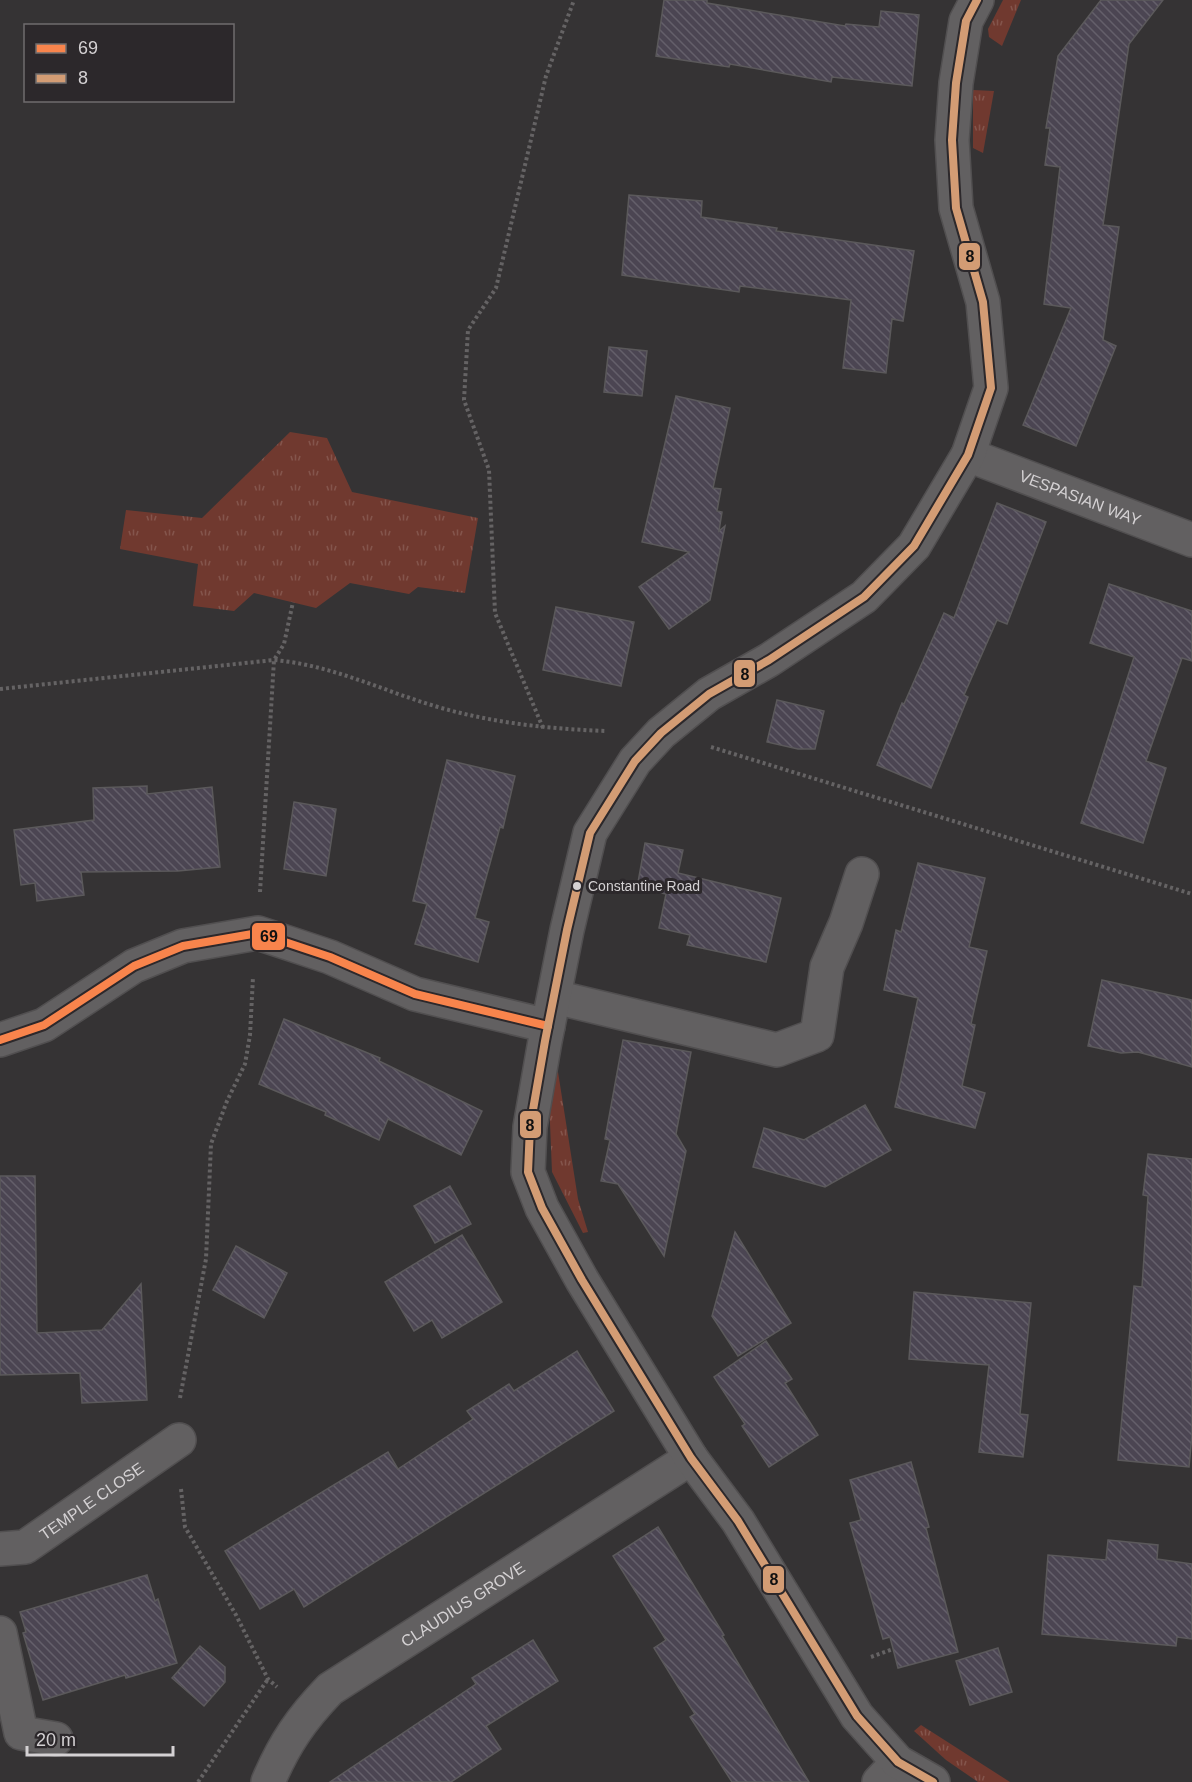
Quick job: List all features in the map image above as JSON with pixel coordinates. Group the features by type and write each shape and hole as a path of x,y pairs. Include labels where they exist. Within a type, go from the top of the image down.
{"street":[{"path":"933,1782 888,1772 857,1716 738,1521 691,1458 582,1280 542,1208 528,1172 530,1127 551,1011 590,832 635,761 661,733 709,694 778,655 864,597 914,546 968,455 991,388 984,302 956,208 952,140 956,83 966,21 977,0"},
{"name":"VESPASIAN WAY","path":"968,455 1192,540"},
{"path":"0,1040 45,1025 134,966 183,946 258,933 336,960 415,994 551,1011 777,1050 817,1035 827,967 846,923 862,874"},
{"name":"TEMPLE CLOSE","path":"0,1549 26,1547 179,1440"},
{"name":"CLAUDIUS GROVE","path":"268,1782 283,1746 308,1711 330,1689 691,1458"},
{"path":"0,1633 21,1733 56,1739"}],"path":[{"path":"543,729 495,613 489,470 464,400 468,330 496,288 546,76 574,0"},
{"path":"293,602 284,644 274,660 250,1035 245,1064 226,1101 211,1144 206,1258 178,1404 185,1527 236,1615 268,1679 308,1711"},
{"path":"0,689 274,660 308,663 439,707 543,729 661,733 1192,894"},
{"path":"198,1782 268,1679"}],"green space":[{"path":"1003,0 1021,0 1002,46 989,37 988,29"},
{"path":"973,90 994,91 983,153 973,148"},
{"path":"290,432 327,438 352,492 478,518 465,593 418,587 409,594 350,583 316,608 254,593 234,611 193,606 198,564 120,549 126,510 202,518"},
{"path":"558,1072 578,1199 588,1232 583,1233 552,1172 549,1099 555,1074"},
{"path":"921,1725 1010,1782 978,1782 946,1760 914,1731"}],"building":[{"path":"664,0 707,0 707,3 845,26 846,24 879,27 881,11 919,15 912,86 832,77 831,82 730,64 729,67 656,56"},
{"path":"1101,0 1163,0 1129,44 1103,225 1119,227 1103,340 1116,346 1076,446 1023,425 1071,308 1044,304 1060,167 1045,165 1050,128 1046,128 1058,56"},
{"path":"629,195 702,201 701,217 777,228 776,231 914,251 903,321 892,319 886,373 843,368 851,300 740,286 739,292 622,275"},
{"path":"609,347 647,351 642,396 604,392"},
{"path":"676,396 730,408 713,488 721,489 717,511 722,512 719,531 725,526 710,600 669,629 639,587 689,552 642,542"},
{"path":"997,503 1046,522 1007,624 997,620 964,695 968,697 931,788 877,765 902,703 904,704 944,613 954,618"},
{"path":"1109,584 1192,611 1192,661 1182,658 1146,761 1166,768 1143,843 1081,823 1134,657 1090,643"},
{"path":"556,607 634,622 621,686 543,670"},
{"path":"777,700 824,711 815,749 798,749 767,742"},
{"path":"447,760 515,776 503,828 500,827 475,918 489,922 478,962 415,944 427,904 413,901"},
{"path":"147,786 147,794 212,787 220,867 178,871 81,872 84,895 37,901 35,883 21,885 14,830 94,820 93,788"},
{"path":"294,802 336,809 326,876 284,869"},
{"path":"645,843 683,850 678,873 781,898 766,962 687,945 690,935 659,928 666,894 637,888"},
{"path":"918,863 985,878 969,947 987,951 971,1024 975,1025 962,1086 985,1093 975,1128 895,1107 918,998 884,990 896,930 901,932"},
{"path":"1102,980 1192,1000 1192,1067 1138,1052 1121,1053 1088,1046"},
{"path":"284,1019 380,1058 379,1061 482,1111 461,1155 388,1119 379,1140 325,1115 326,1112 259,1084"},
{"path":"623,1040 691,1052 676,1134 686,1151 664,1256 618,1184 601,1181 610,1140 605,1139"},
{"path":"865,1105 891,1150 825,1187 753,1167 764,1128 804,1140"},
{"path":"1148,1154 1192,1159 1192,1435 1189,1467 1118,1460 1134,1286 1142,1287 1148,1196 1143,1195"},
{"path":"0,1176 35,1176 37,1333 102,1330 141,1284 147,1400 82,1403 80,1373 0,1375"},
{"path":"450,1186 471,1224 435,1243 414,1206"},
{"path":"735,1232 791,1323 738,1356 712,1316"},
{"path":"462,1235 502,1302 442,1338 432,1320 414,1331 385,1282"},
{"path":"236,1246 287,1273 264,1318 213,1290"},
{"path":"914,1292 1031,1303 1020,1414 1028,1415 1023,1457 979,1452 989,1365 909,1359"},
{"path":"766,1341 792,1379 785,1383 818,1435 769,1467 742,1426 745,1424 714,1377"},
{"path":"577,1351 614,1411 304,1607 294,1589 260,1609 225,1551 388,1452 398,1469 473,1419 467,1411 509,1384 514,1391"},
{"path":"911,1462 929,1527 926,1528 958,1652 898,1668 890,1637 883,1639 850,1523 861,1520 850,1480"},
{"path":"658,1527 809,1782 732,1782 690,1717 695,1714 654,1648 666,1640 613,1556"},
{"path":"1108,1540 1158,1545 1157,1559 1192,1564 1192,1639 1177,1637 1176,1646 1042,1634 1048,1555 1106,1560"},
{"path":"147,1575 155,1601 158,1599 177,1663 126,1678 125,1675 43,1700 23,1633 26,1632 20,1612"},
{"path":"533,1640 558,1681 486,1726 501,1749 451,1782 330,1782 476,1684 472,1678"},
{"path":"200,1646 225,1667 225,1682 204,1706 172,1678"},
{"path":"998,1648 1012,1692 970,1705 956,1661"}],"transit line":[{"name":"8","path":"933,1782 898,1762 857,1716 738,1521 691,1458 582,1280 542,1208 528,1172 530,1127 545,1041 567,930 590,833 635,761 661,733 709,694 769,660 864,597 914,546 968,455 991,388 983,302 956,208 952,140 956,83 966,21 977,0"},
{"name":"69","path":"0,1040 44,1025 134,966 183,946 258,933 330,957 415,994 548,1026"}],"place":[{"name":"Constantine Road","path":"577,886"}]}
